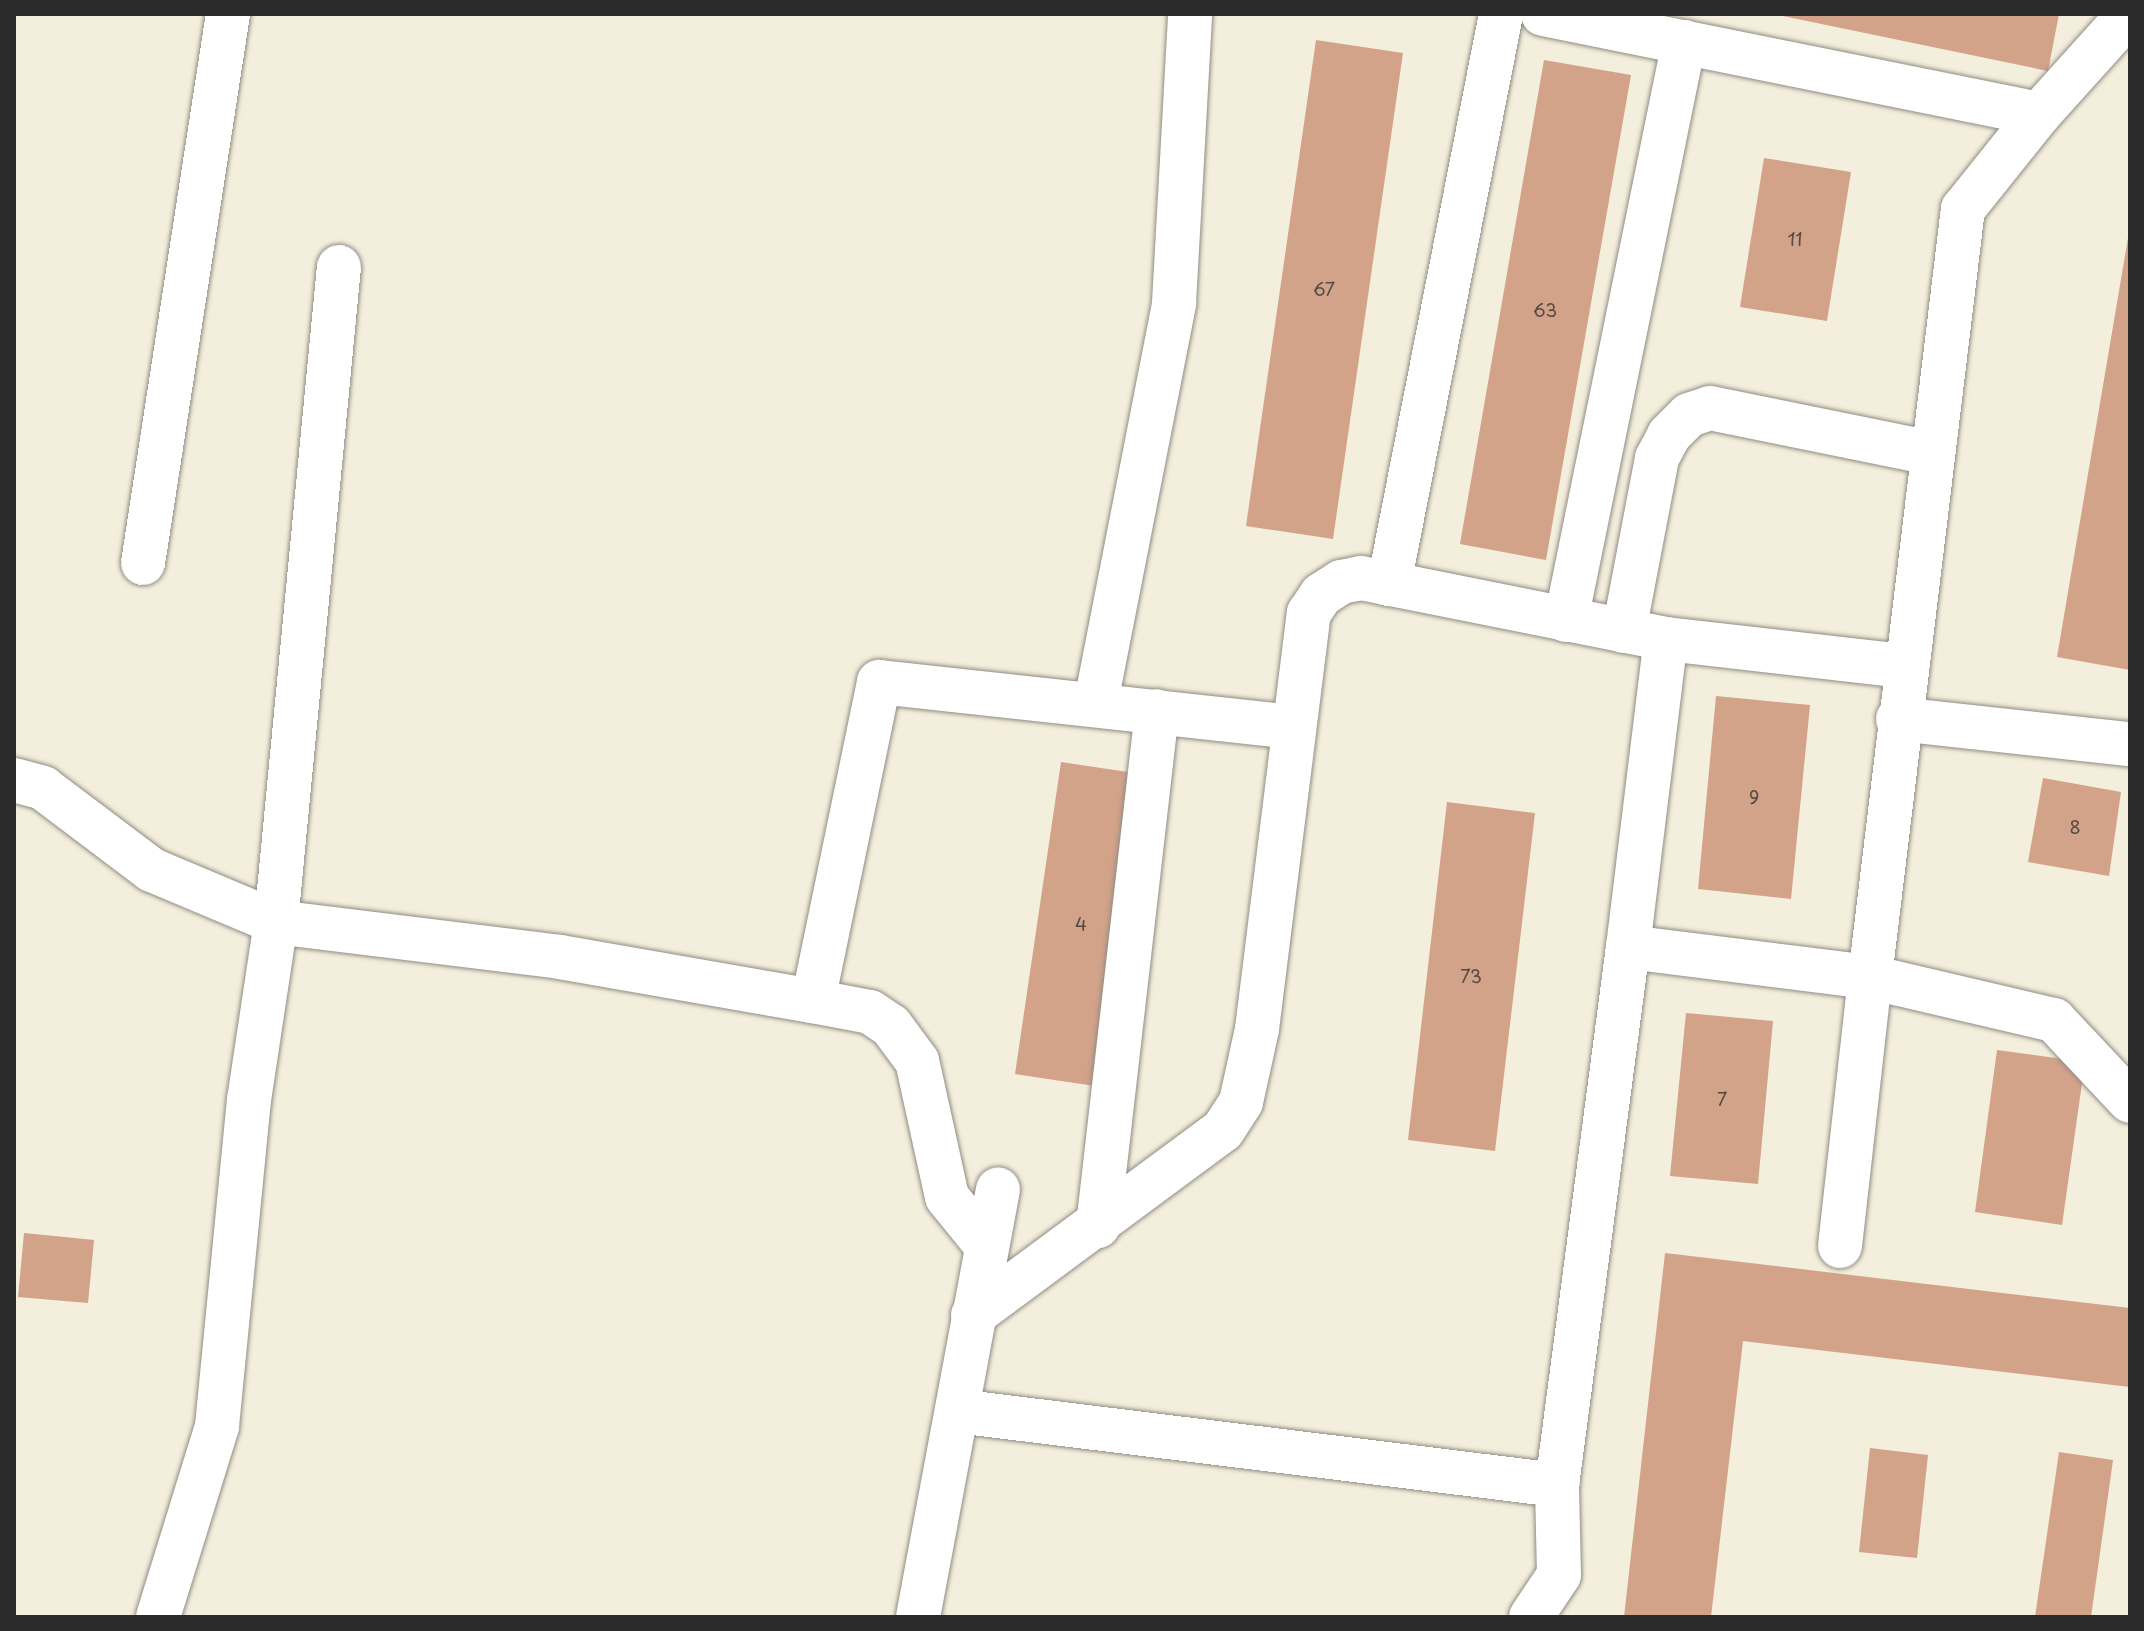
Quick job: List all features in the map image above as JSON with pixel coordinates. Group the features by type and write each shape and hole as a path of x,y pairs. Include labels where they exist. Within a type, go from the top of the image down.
{"lane":[{"path":"143,563 228,14"},
{"path":"1096,702 1174,303 1190,14"},
{"path":"1389,584 1501,14"},
{"path":"1543,14 2039,114"},
{"path":"1840,1246 1904,666 1963,209 2039,114 2129,14"},
{"path":"1566,620 1684,42"},
{"path":"158,1617 217,1426 249,1100 276,922 339,267"},
{"path":"1624,631 1657,458 1669,435 1689,415 1710,408 1932,453"},
{"path":"973,1315 1098,1226 1223,1130 1241,1102 1257,1029 1291,727 1309,613 1321,595 1341,582 1361,578 1666,639 1904,666"},
{"path":"1531,1617 1559,1575 1557,1485 1666,639"},
{"path":"813,1001 879,682 1096,702 1291,727"},
{"path":"1098,1226 1157,711"},
{"path":"1898,719 2130,744"},
{"path":"14,780 43,788 152,870 276,922 560,957 870,1012 891,1026 917,1061 947,1197 985,1244"},
{"path":"1628,947 1870,977 2054,1020 2130,1101"},
{"path":"918,1617 985,1244 998,1189"},
{"path":"957,1411 1557,1485"}],"building":[{"path":"1773,14 2059,14 2048,71"},
{"path":"1316,40 1403,53 1333,539 1246,526"},
{"path":"1544,60 1631,75 1546,560 1460,544"},
{"path":"1764,158 1851,172 1827,321 1740,307"},
{"path":"2130,238 2130,670 2057,657"},
{"path":"1716,696 1810,705 1791,899 1698,889"},
{"path":"1061,762 1148,775 1102,1087 1015,1074"},
{"path":"2043,778 2121,792 2109,876 2028,862"},
{"path":"1447,802 1535,813 1495,1151 1408,1140"},
{"path":"1686,1013 1773,1021 1758,1184 1670,1176"},
{"path":"1997,1050 2085,1062 2062,1225 1975,1212"},
{"path":"24,1233 94,1240 88,1303 18,1297"},
{"path":"1665,1253 2130,1308 2130,1387 1743,1341 1711,1617 1624,1617"},
{"path":"1870,1448 1928,1455 1917,1558 1859,1552"},
{"path":"2059,1452 2113,1460 2091,1617 2035,1617"}]}
